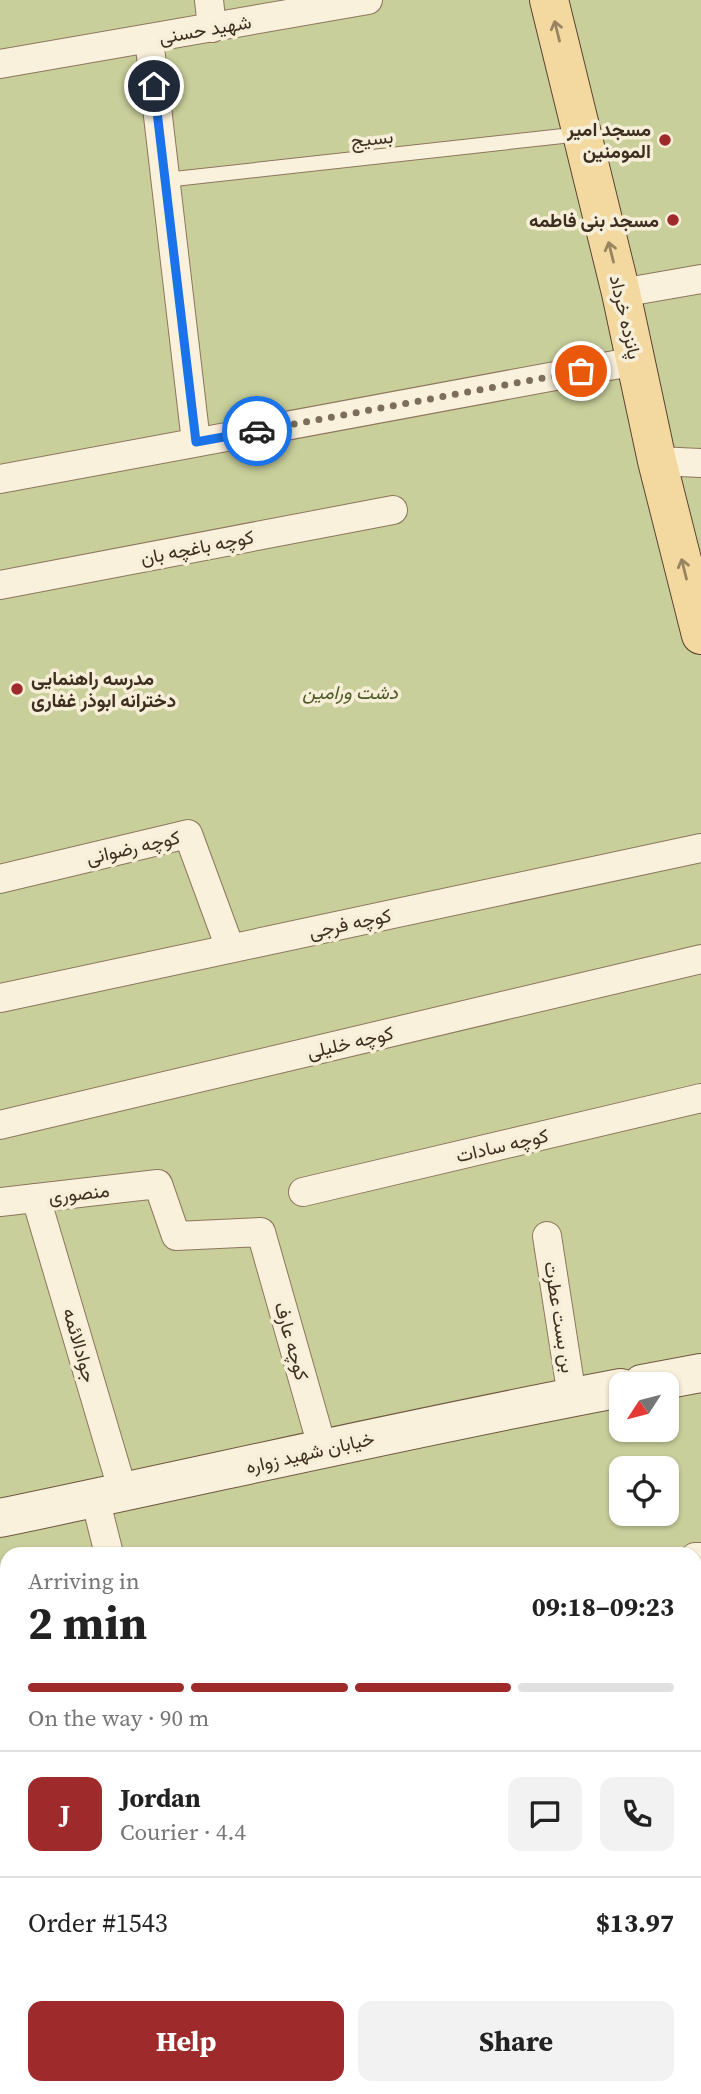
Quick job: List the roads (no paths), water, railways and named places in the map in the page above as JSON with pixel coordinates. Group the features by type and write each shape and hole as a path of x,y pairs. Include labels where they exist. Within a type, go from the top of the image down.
{"main road":[{"name":"پانزده خرداد","path":"549,0 621,293 657,461 701,635"}],"street":[{"path":"209,0 212,28"},
{"name":"شهید حسنی","path":"0,64 368,0"},
{"path":"149,38 196,442"},
{"path":"621,293 701,279"},
{"path":"0,479 636,361"},
{"path":"657,461 701,463"},
{"name":"کوچه باغچه بان","path":"0,585 393,510"},
{"name":"کوچه رضوانی","path":"0,879 188,834 230,948"},
{"name":"کوچه فرجی","path":"0,998 701,848"},
{"name":"کوچه خلیلی","path":"0,1125 701,959"},
{"name":"کوچه سادات","path":"303,1192 701,1098"},
{"name":"منصوری","path":"0,1202 158,1184 176,1236 261,1232"},
{"name":"جوادالائمه","path":"36,1198 109,1495 109,1547"},
{"name":"کوچه عارف","path":"261,1232 323,1450"},
{"name":"بن بست عطرت","path":"547,1236 572,1397"},
{"path":"679,1377 701,1373"},
{"name":"خیابان شهید زواره","path":"0,1518 323,1450 449,1420 609,1390"}],"lane":[{"name":"بسیج","path":"165,180 582,134"}],"place":[{"name":"مسجد امیر المومنین","path":"665,140"},
{"name":"مسجد بنی فاطمه","path":"673,220"},
{"name":"مدرسه راهنمایی دخترانه ابوذر غفاری","path":"17,689"}],"park label":[{"name":"دشت ورامین","path":"350,692"}]}
